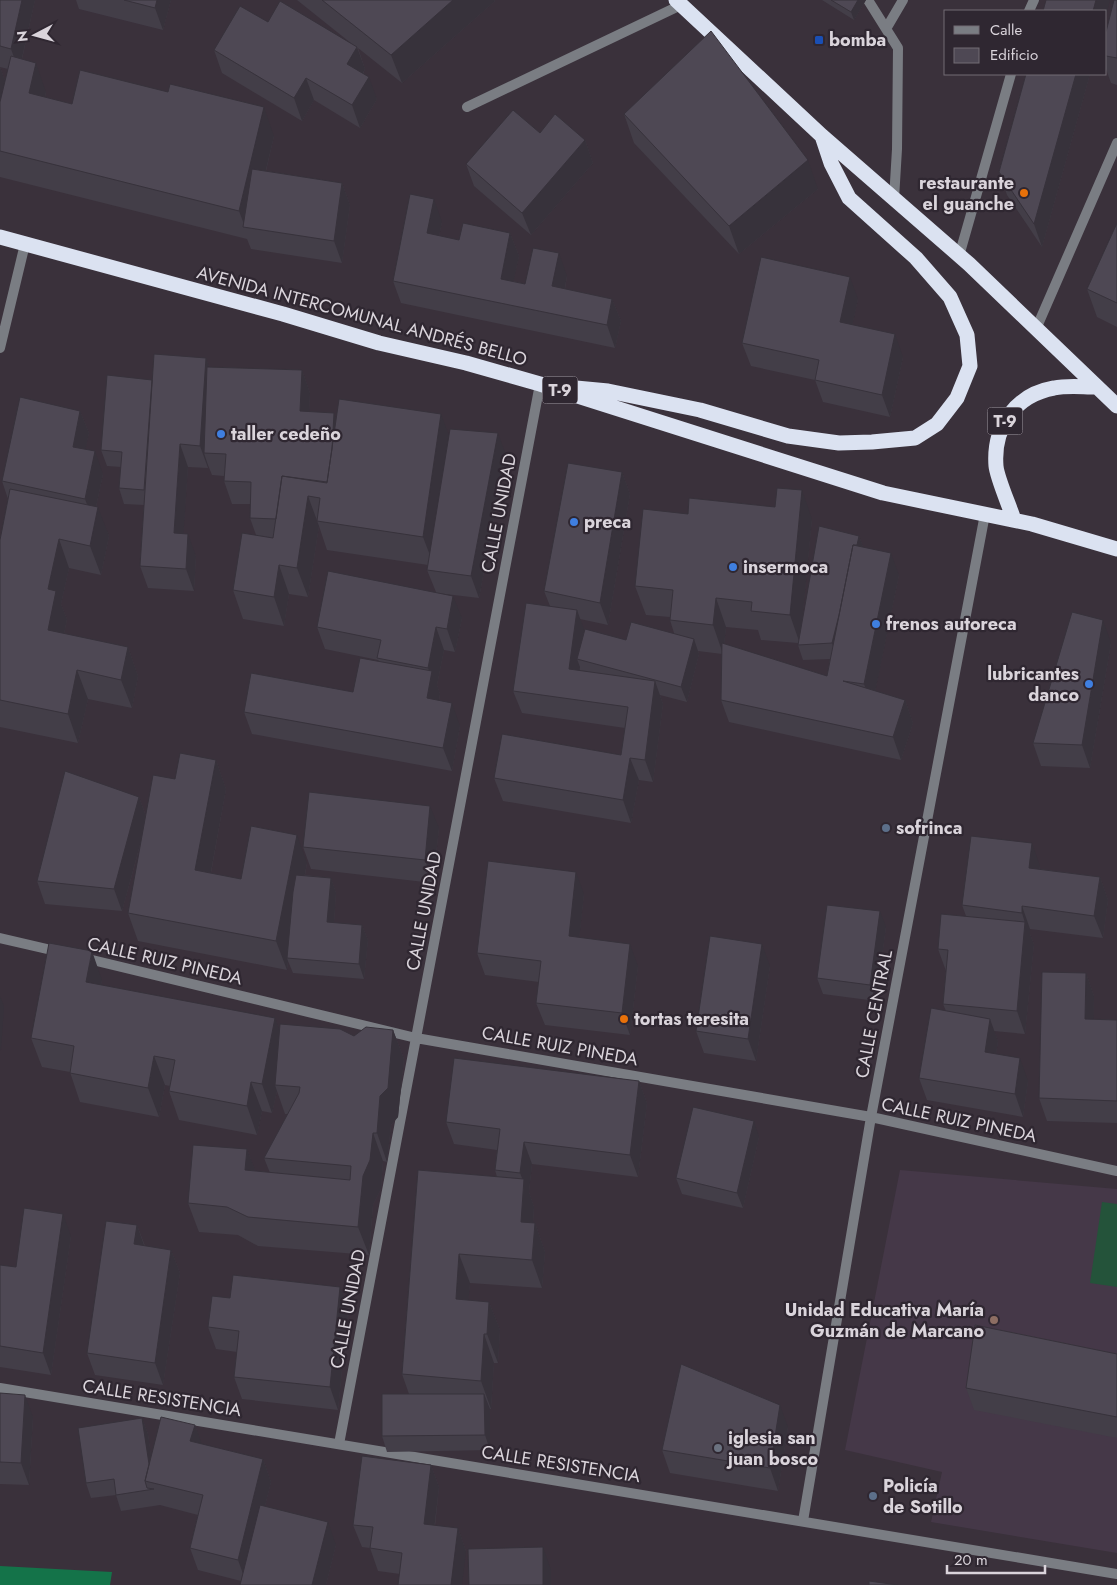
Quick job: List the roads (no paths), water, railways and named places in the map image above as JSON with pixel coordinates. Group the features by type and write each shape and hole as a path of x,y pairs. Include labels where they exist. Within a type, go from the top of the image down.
{"highway":[{"name":"T-9","path":"679,2 822,136 959,256 1117,406"},
{"name":"T-9","path":"540,384 608,392 700,410 788,436 839,443 915,438 937,424 957,398 970,366 967,335 950,297 916,258 849,198 831,163 822,136"},
{"name":"AVENIDA INTERCOMUNAL ANDRÉS BELLO","path":"0,237 283,314 380,343 466,363 540,384 884,493 1014,520 1117,549"},
{"name":"T-9","path":"1014,520 996,467 998,436 1008,417 1022,401 1034,394 1053,388 1096,387"}],"street":[{"path":"868,0 898,48 897,148 894,199"},
{"path":"886,29 903,0"},
{"path":"466,107 679,2"},
{"path":"959,256 1011,75"},
{"path":"1036,329 1117,143"},
{"path":"0,348 25,244"},
{"name":"CALLE UNIDAD","path":"339,1444 540,384"},
{"name":"CALLE CENTRAL","path":"803,1521 871,1117 985,514"},
{"name":"CALLE RUIZ PINEDA","path":"0,938 416,1038 871,1117 1117,1171"},
{"name":"CALLE RESISTENCIA","path":"0,1388 1117,1574"}],"place":[{"name":"bomba","path":"819,40"},
{"name":"restaurante el guanche","path":"1024,193"},
{"name":"taller cedeño","path":"221,434"},
{"name":"preca","path":"574,522"},
{"name":"insermoca","path":"733,567"},
{"name":"frenos autoreca","path":"876,624"},
{"name":"lubricantes danco","path":"1089,684"},
{"name":"sofrinca","path":"886,828"},
{"name":"tortas teresita","path":"624,1019"},
{"name":"Unidad Educativa María Guzmán de Marcano","path":"994,1320"},
{"name":"iglesia san juan bosco","path":"718,1448"},
{"name":"Policía de Sotillo","path":"873,1496"}]}
